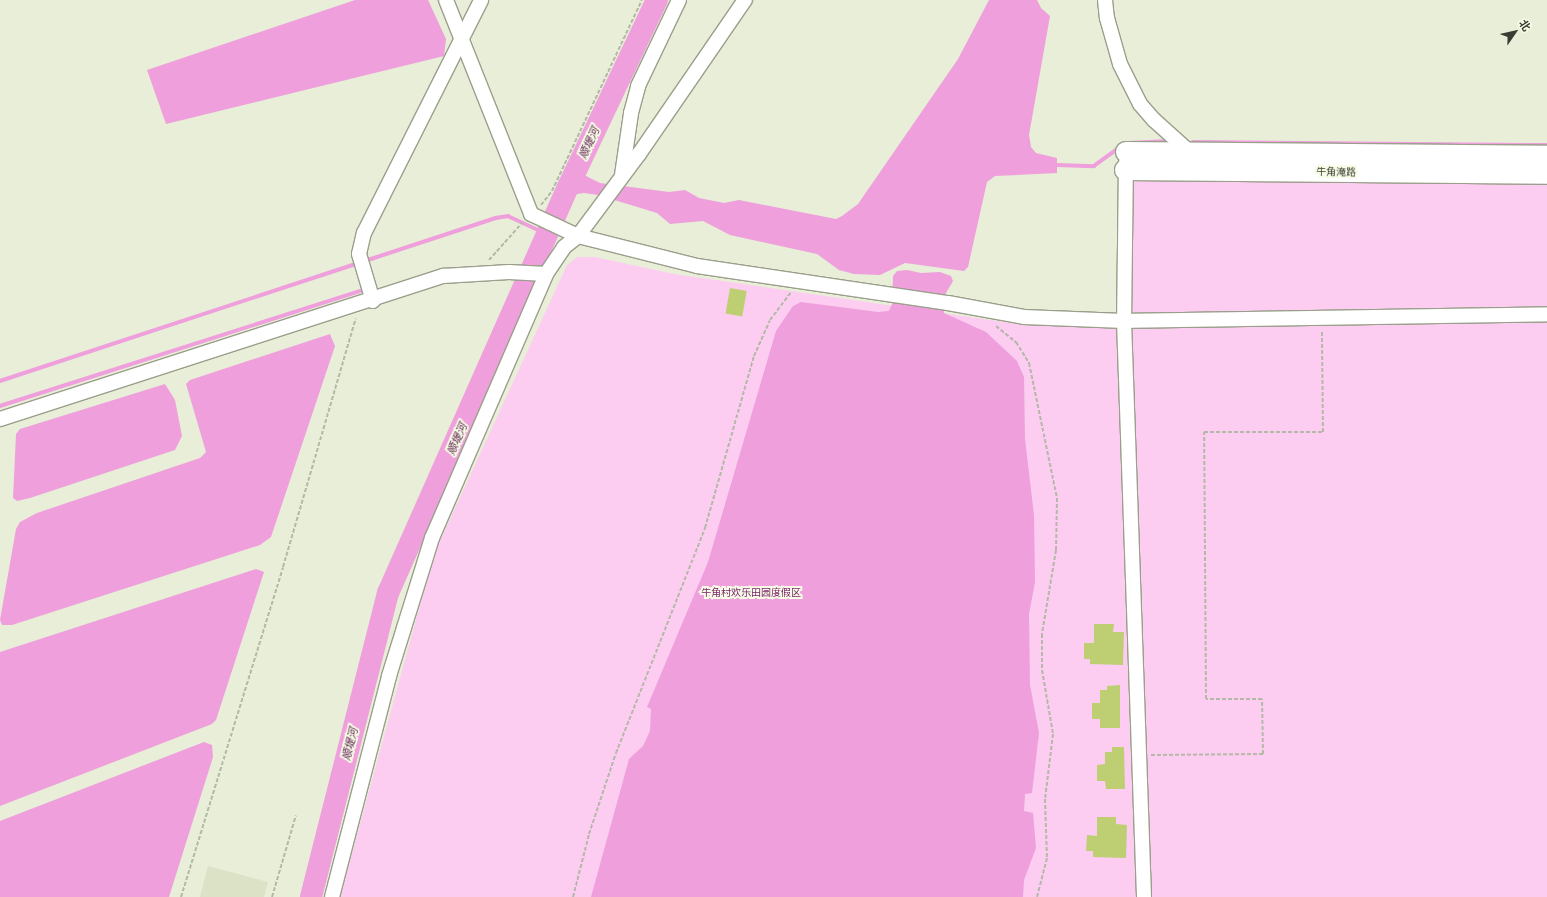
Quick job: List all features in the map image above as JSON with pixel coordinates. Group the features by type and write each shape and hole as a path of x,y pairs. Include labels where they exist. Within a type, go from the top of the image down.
{"street":[{"path":"446,0 531,214 573,234 697,266 904,296 1024,317 1124,321 1547,314"},
{"path":"373,301 361,260 364,233 481,0"},
{"path":"622,177 631,112 638,86 679,0"},
{"path":"332,897 391,668 432,538 546,274 573,234 622,177 745,0"},
{"path":"1105,0 1107,18 1120,64 1140,104 1154,120 1190,152 1205,171"},
{"name":"牛角淹路","path":"1126,161 1190,152 1547,156"},
{"path":"1126,161 1124,321 1144,897"},
{"name":"牛角淹路","path":"1126,161 1205,171 1547,174"},
{"path":"0,419 373,301 443,276 509,272 546,274"}],"path":[{"path":"531,214 552,191 642,0"},
{"path":"478,274 519,227"},
{"path":"573,897 589,834 616,753 705,528 754,356 770,320 801,281"},
{"path":"181,897 283,567 360,305"},
{"path":"1139,755 1262,754 1262,699 1206,699 1204,432 1323,432 1322,318"},
{"path":"992,322 1016,342 1029,363 1057,498 1056,550 1042,634 1042,670 1054,734 1045,798 1048,858 1037,897"},
{"path":"272,897 296,815"}],"shaded area":[{"path":"355,0 428,0 446,39 444,56 166,124 147,70"},
{"path":"989,0 1037,0 1041,8 1050,16 1029,135 1031,147 1036,153 1057,158 1057,173 995,176 987,182 968,267 964,271 905,263 880,275 854,274 839,270 817,254 730,235 703,221 670,224 657,213 598,195 584,193 564,196 576,171 600,183 669,192 685,190 699,198 724,203 739,200 836,219 858,204 958,59"},
{"path":"907,270 921,273 940,272 951,276 953,281 943,298 944,313 986,332 1017,361 1024,377 1025,439 1034,515 1035,582 1029,614 1030,685 1039,733 1032,793 1025,794 1024,811 1033,813 1036,848 1024,880 1023,897 591,897 629,759 643,746 650,731 651,709 647,707 708,562 776,331 793,306 801,302 878,312 889,311 892,304 893,276 897,271"},
{"path":"330,334 335,346 271,537 260,545 12,625 2,625 0,620 16,529 20,522 37,513 200,458 206,452 186,384 190,380"},
{"path":"165,384 175,400 182,436 175,450 30,498 17,501 13,498 16,434 20,429"},
{"path":"256,569 264,572 216,720 212,724 0,806 0,652"},
{"path":"204,742 212,745 213,757 169,897 0,897 0,821"},
{"path":"208,866 268,882 264,897 200,897"}],"green space":[{"name":"牛角村欢乐田园度假区","path":"1132,178 1547,181 1547,897 340,897 434,554 567,265 577,257 595,257 674,274 1025,325 1131,328"}],"building":[{"path":"730,288 747,291 742,317 725,314"},
{"path":"1094,624 1114,624 1113,632 1124,632 1123,665 1090,664 1090,659 1084,659 1084,643 1094,643"},
{"path":"1120,685 1120,728 1100,728 1100,719 1092,719 1092,703 1100,703 1100,690 1107,690 1107,686"},
{"path":"1112,747 1124,747 1125,789 1106,789 1105,781 1097,781 1097,765 1105,764 1105,752 1112,752"},
{"path":"1097,817 1116,817 1116,824 1127,825 1126,858 1093,857 1093,851 1086,851 1087,835 1097,836"}],"waterway":[{"name":"顺堤河","path":"311,897 388,593 569,185 657,0"},
{"path":"1129,143 1163,141"},
{"path":"1193,142 1547,145"},
{"path":"1057,165 1094,166 1120,147"},
{"path":"365,261 496,218 508,216 547,234"},
{"path":"0,381 359,263"},
{"path":"0,406 360,291"}]}
